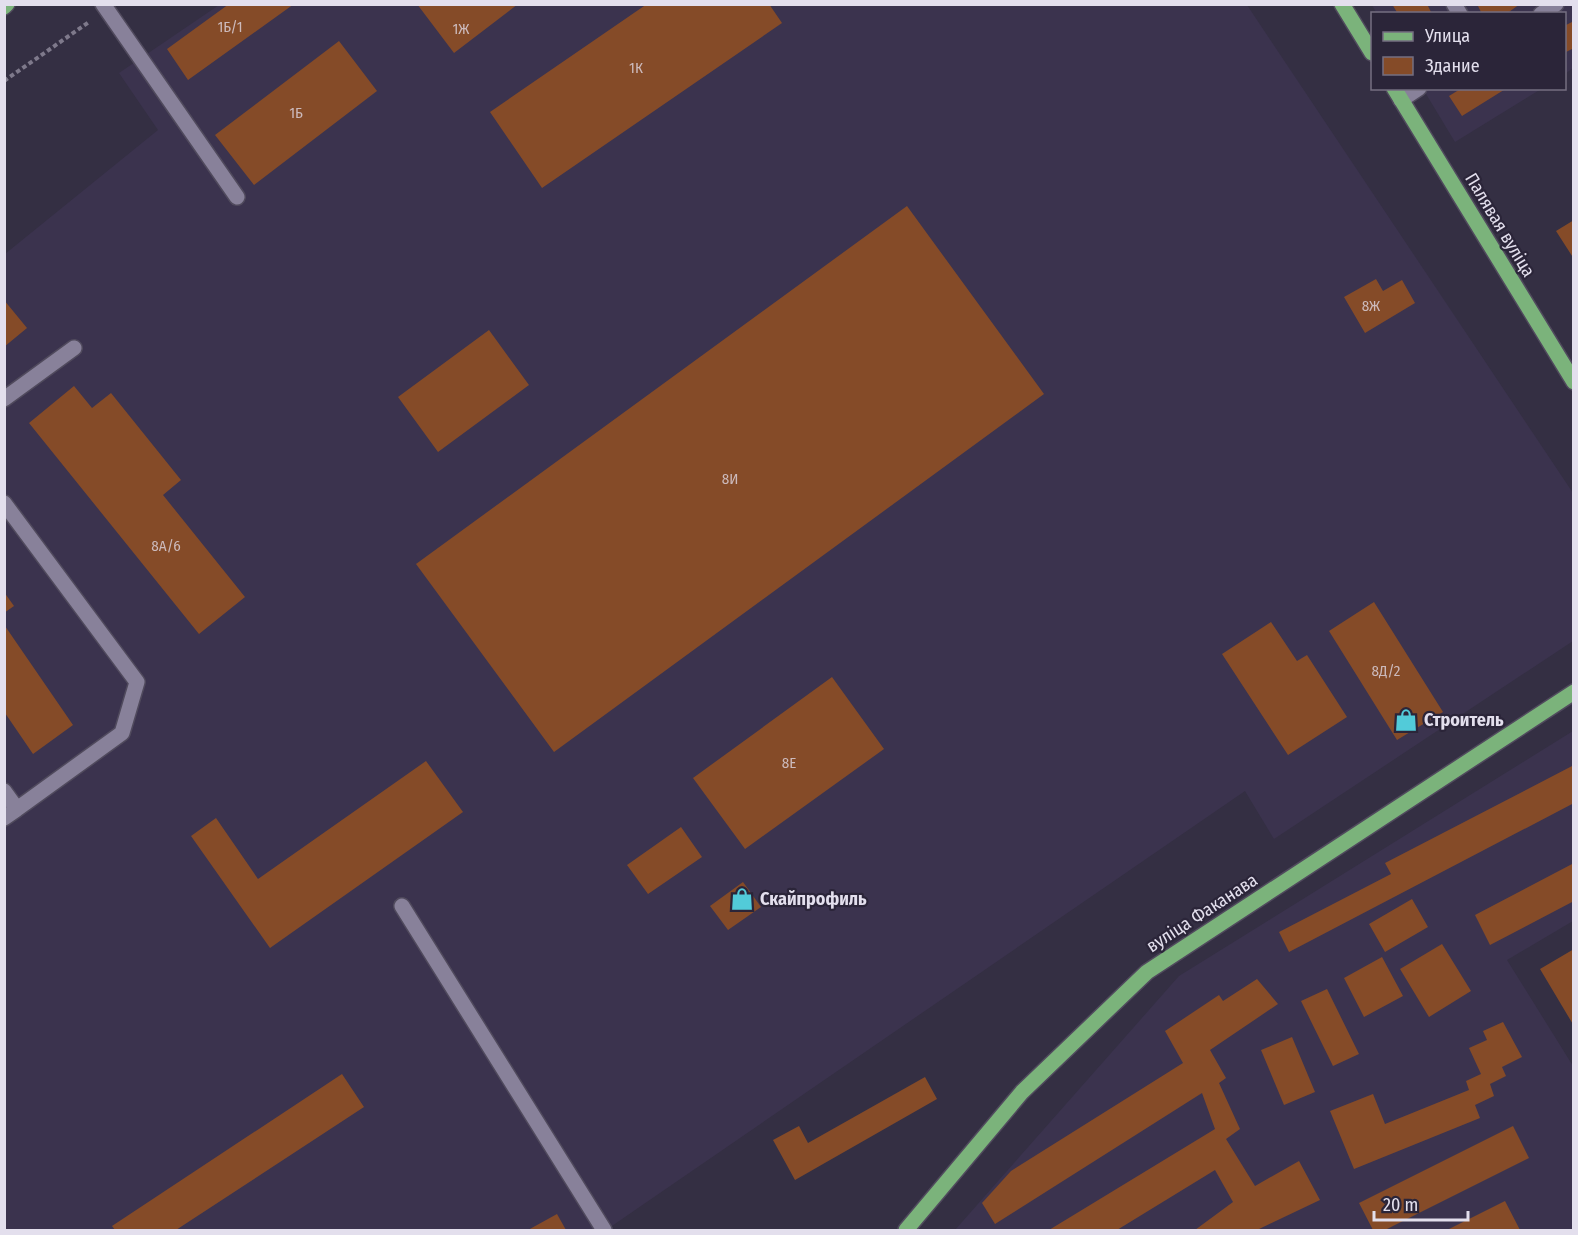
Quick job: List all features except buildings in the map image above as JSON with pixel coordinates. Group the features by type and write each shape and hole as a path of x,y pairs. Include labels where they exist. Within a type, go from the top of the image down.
{"main road":[{"path":"1342,4 1371,51"},
{"name":"Палявая вуліца","path":"1398,94 1574,382"},
{"name":"вуліца Факанава","path":"906,1230 1022,1092 1147,972 1574,692"}],"lane":[{"path":"105,7 237,197"},
{"path":"4,399 74,348"},
{"path":"4,503 137,682 122,733 10,814 4,791"},
{"path":"402,906 604,1230"}],"path":[{"path":"4,81 105,7"}],"shaded area":[{"path":"219,5 1247,5 1573,493 1573,641 1274,839 1245,791 606,1230 5,1230 5,254 158,130 119,73"},
{"path":"1372,5 1573,5 1573,68 1566,73 1566,12 1376,12"},
{"path":"1424,90 1539,90 1455,142"},
{"path":"1573,731 1573,921 1507,960 1573,1066 1573,1230 955,1230 1179,976"}],"place":[{"name":"Строитель","path":"1406,720"},
{"name":"Скайпрофиль","path":"742,899"}]}
